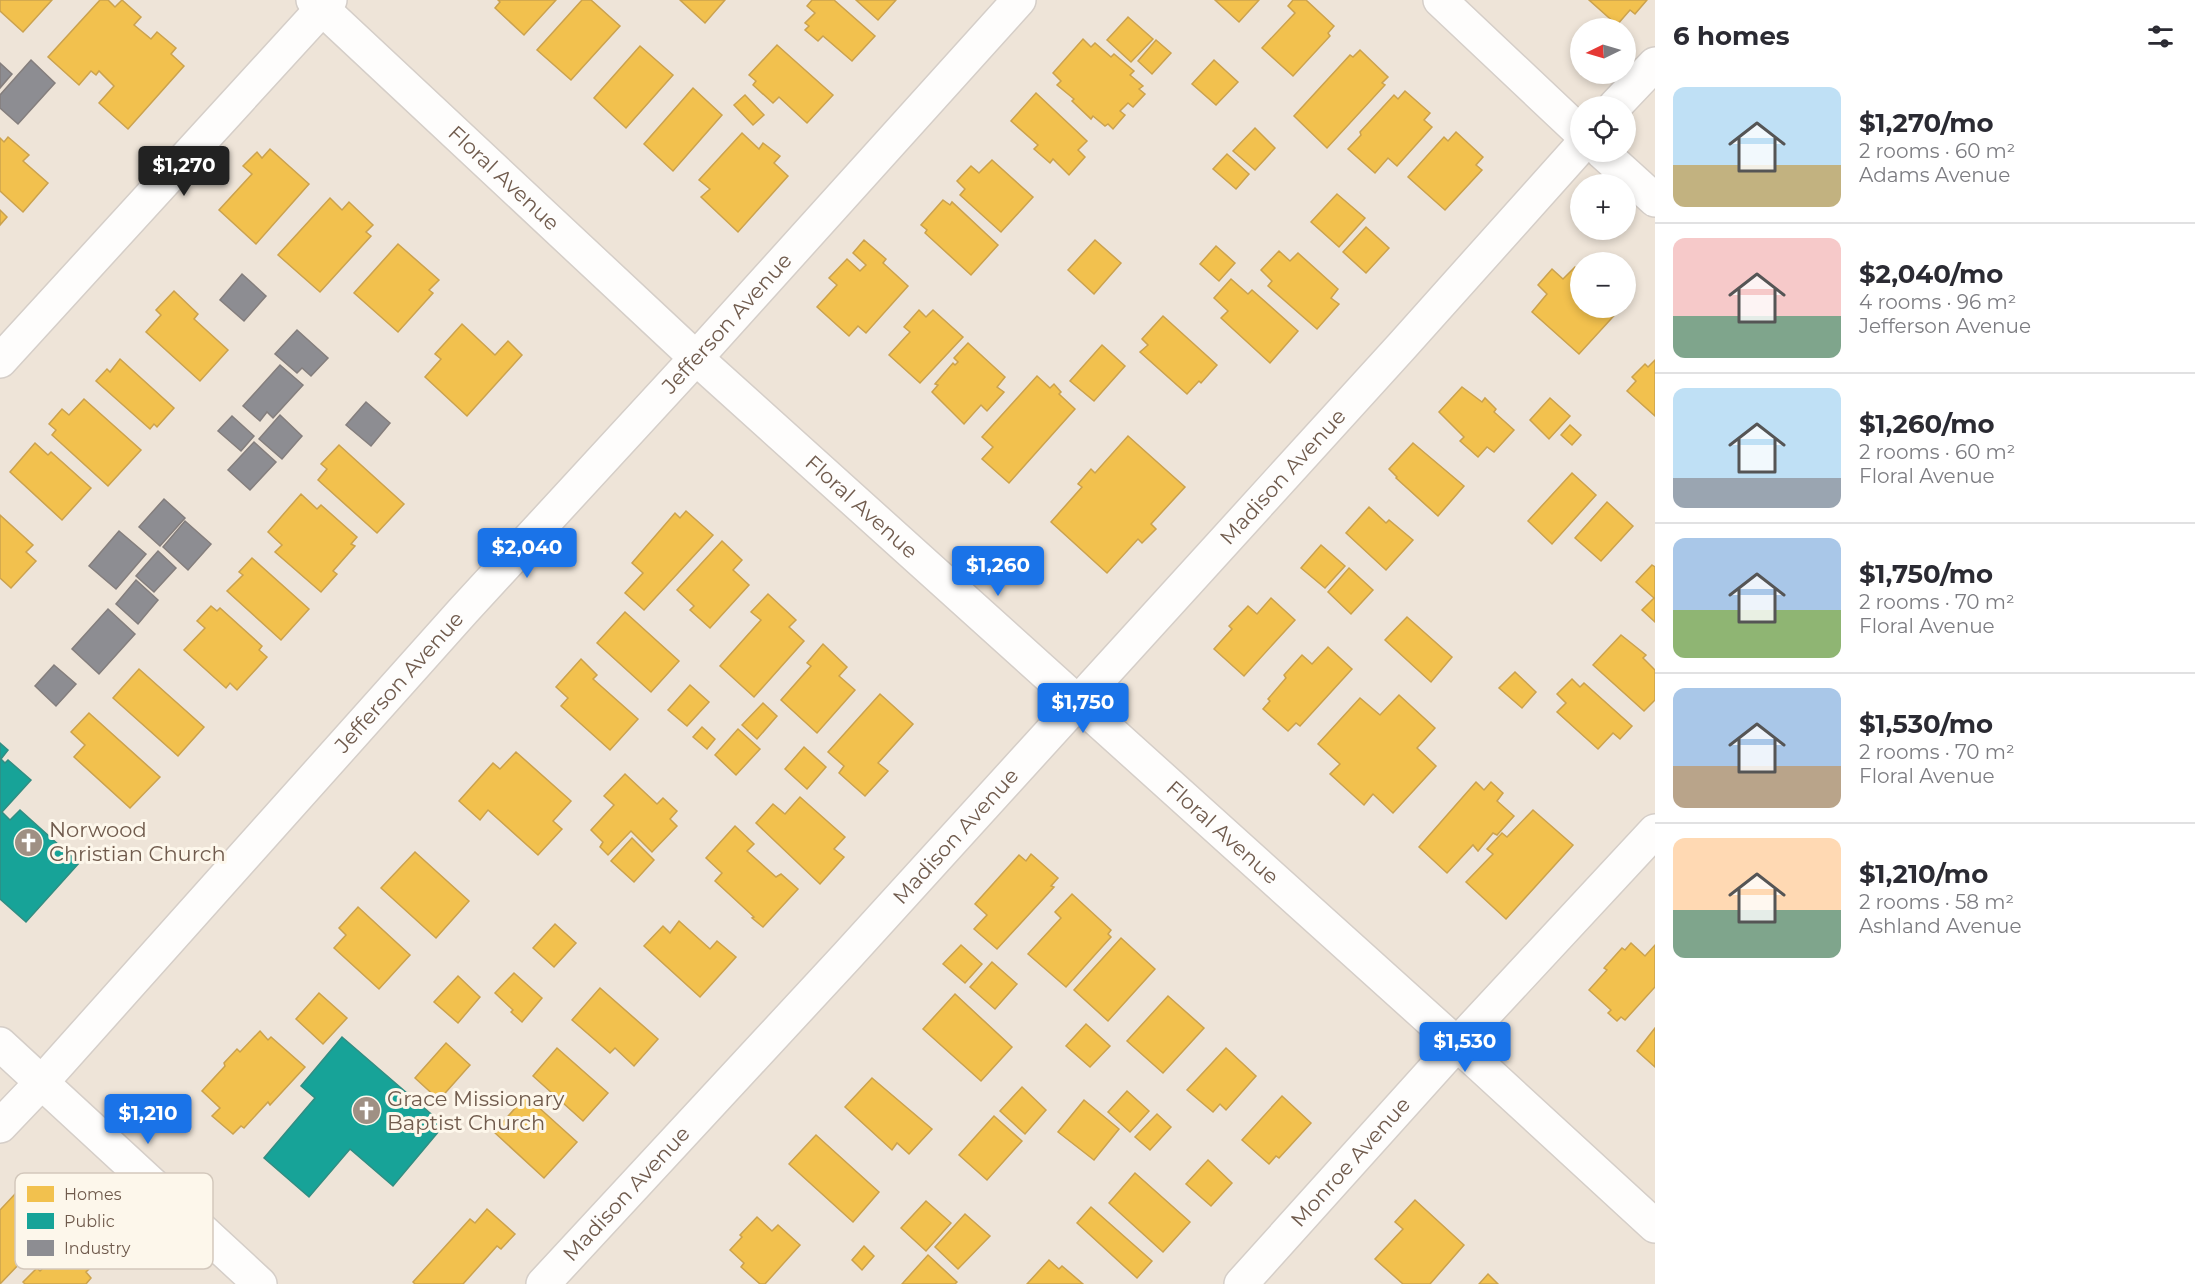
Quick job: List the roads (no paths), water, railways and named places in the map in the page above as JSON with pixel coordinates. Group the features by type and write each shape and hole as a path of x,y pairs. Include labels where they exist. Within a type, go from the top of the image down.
{"street":[{"name":"Jefferson Avenue","path":"0,1126 42,1082 463,611 696,358 1019,0"},
{"path":"1440,0 1570,123"},
{"name":"Floral Avenue","path":"322,3 696,358 1457,1044 1655,1226"},
{"path":"0,361 322,3"},
{"path":"1625,96 1655,64"},
{"name":"Madison Avenue","path":"543,1284 1077,703 1570,158"},
{"path":"1613,162 1655,200"},
{"name":"Monroe Avenue","path":"1241,1284 1457,1044 1655,831"},
{"path":"0,1044 140,1173"},
{"path":"213,1240 260,1284"}],"place":[{"name":"Norwood Christian Church","path":"28,842"},
{"name":"Grace Missionary Baptist Church","path":"366,1111"}]}
